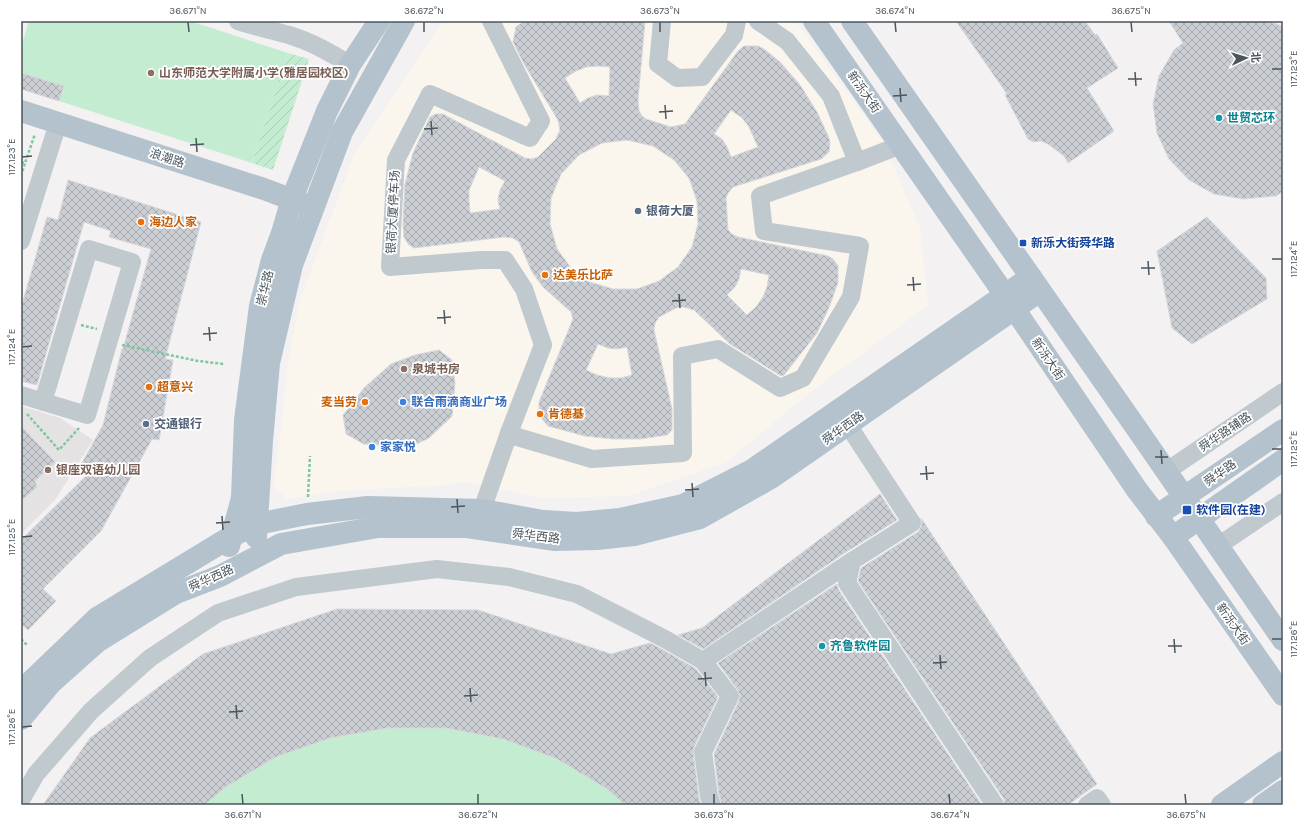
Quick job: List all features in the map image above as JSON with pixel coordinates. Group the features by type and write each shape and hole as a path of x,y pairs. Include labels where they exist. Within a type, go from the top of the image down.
{"main road":[{"name":"崇华路","path":"220,576 242,498 244,420 260,306 272,260 292,199 327,111 350,65 380,21"},
{"name":"崇华路","path":"255,556 262,441 269,363 292,265 312,208 342,132 404,21"},
{"name":"新泺大街","path":"814,21 1010,302 1156,516 1173,537 1283,696"},
{"path":"852,21 1283,640"},
{"name":"浪潮路","path":"21,111 48,125 264,189 312,208"},
{"name":"舜华西路","path":"21,719 51,683 97,642 176,593 220,576 255,556 281,544 378,527 467,527 555,540 597,539 634,535 700,518 771,478 848,425 1035,284"},
{"name":"舜华西路","path":"21,691 97,618 232,536 258,524 308,514 368,507 482,510 544,520 577,523 620,519 683,505 752,470 1010,302"},
{"name":"舜华路","path":"1156,516 1185,498 1283,430"},
{"name":"舜华路","path":"1173,537 1283,460"},
{"path":"1222,805 1283,762"},
{"path":"1263,805 1283,791"}],"street":[{"path":"238,21 312,43 327,50 350,65"},
{"name":"银荷大厦停车场","path":"482,510 509,433 543,346 524,289 506,260 481,260 390,267 396,160 430,94 530,138 541,120 491,21"},
{"path":"662,21 658,64 677,78 702,77 734,35 737,21"},
{"path":"758,21 788,41 831,96 857,162"},
{"path":"21,211 48,125"},
{"path":"21,241 48,125"},
{"path":"509,433 514,436 592,459 683,453 682,356 718,349 780,388 803,378 851,297 860,246 764,231 760,196 901,145"},
{"path":"21,395 43,402 87,415 132,262 89,249 43,402"},
{"name":"舜华路辅路","path":"1166,472 1283,392"},
{"path":"703,661 852,561 912,523 848,425"},
{"path":"1218,546 1283,502"},
{"path":"852,561 847,582 995,805"},
{"path":"21,800 36,774 91,711 150,658 218,613 296,587 437,569 509,578 577,594 665,638 703,661 730,696 703,752 709,796 712,805"},
{"path":"1087,805 1097,798 1102,805"}],"path":[{"path":"21,176 25,163 48,125"},
{"path":"21,162 25,163"},
{"path":"308,514 310,456"},
{"path":"21,639 27,645"}],"shaded area":[{"name":"银荷大厦","path":"443,21 795,21 883,142 920,228 928,305 810,392 727,462 629,496 544,498 464,482 448,485 335,491 287,499 274,486 288,366 299,303 354,155"},
{"name":"银座双语幼儿园","path":"21,406 60,418 93,440 55,500 21,534"}],"green space":[{"name":"山东师范大学附属小学(雅居园校区)","path":"29,21 190,21 288,53 252,163 59,101 64,86 21,73 21,47"},
{"path":"288,53 309,59 273,170 252,163"},
{"path":"388,728 446,728 503,739 557,759 607,789 625,805 204,805 226,787 276,757 330,738"}],"building":[{"path":"524,21 645,21 638,100 639,111 646,119 671,127 685,124 738,51 744,46 758,46 764,49 780,62 800,85 817,112 829,138 829,152 821,159 733,187 726,198 728,230 732,234 738,237 828,256 833,259 838,266 838,282 830,305 817,333 784,375 781,376 730,344 694,310 678,307 659,317 655,323 654,330 672,409 672,430 667,435 640,439 613,439 585,436 548,426 542,419 539,412 539,402 573,319 571,312 543,287 532,272 519,242 513,238 504,237 414,248 408,244 404,237 403,224 405,184 413,153 430,117 435,114 443,114 525,158 532,159 538,157 556,139 560,130 558,120 524,64 513,42 516,27","holes":["586,67 610,67 609,96 597,95 580,103 565,78","731,110 741,117 748,125 758,147 731,157 722,139 714,134","627,140 653,146 674,160 689,178 697,201 698,224 692,247 678,267 659,281 637,289 613,289 590,282 571,268 557,249 550,224 551,198 561,174 579,155 602,143","479,167 505,181 500,190 498,200 500,209 470,213 469,190","741,269 769,275 767,287 763,297 756,307 747,315 727,295 735,287 739,279","598,344 608,348 617,349 627,347 632,375 621,378 610,378 597,375 586,370"]},
{"path":"956,21 1085,21 1095,35 1097,34 1118,68 1087,88 1114,131 1068,163 1064,156 1048,144 1041,141 1033,142 1028,139 1005,95 1007,94"},
{"name":"世贸芯环","path":"1169,21 1264,21 1283,27 1283,191 1276,196 1243,199 1214,194 1189,180 1169,159 1157,133 1153,104 1159,76 1174,50 1183,43"},
{"path":"21,73 64,86 59,101 21,89"},
{"path":"68,180 201,222 165,359 173,360 159,440 152,439 101,531 43,589 56,601 28,630 21,624 21,540 90,472 82,463 103,425 122,349 151,249 109,237 111,231 84,222 37,385 21,381 21,308 47,217 58,220"},
{"path":"1207,217 1266,278 1267,299 1192,344 1172,328 1157,251"},
{"name":"联合雨滴商业广场","path":"439,350 452,360 455,383 452,416 429,438 410,447 364,444 346,434 343,415 364,388 391,364 415,355"},
{"path":"21,426 55,462 35,481 37,487 21,501"},
{"path":"880,494 897,520 846,552 703,649 678,635 702,628"},
{"path":"921,518 1097,784 1068,805 1005,805 1004,799 858,581 861,568 918,532 922,523"},
{"path":"837,584 838,589 982,805 722,805 719,794 714,754 739,701 740,695 718,663"},
{"path":"337,609 478,610 611,654 650,643 660,648 696,669 718,697 694,747 693,753 701,805 625,805 607,789 557,759 503,739 446,728 388,728 330,738 276,757 226,787 204,805 43,805 90,738 203,654"}],"place":[{"name":"山东师范大学附属小学(雅居园校区)","path":"151,73"},
{"name":"世贸芯环","path":"1219,118"},
{"name":"银荷大厦","path":"638,211"},
{"name":"海边人家","path":"141,222"},
{"name":"新泺大街舜华路","path":"1023,243"},
{"name":"达美乐比萨","path":"545,275"},
{"name":"泉城书房","path":"404,369"},
{"name":"超意兴","path":"149,387"},
{"name":"麦当劳","path":"365,402"},
{"name":"联合雨滴商业广场","path":"403,402"},
{"name":"肯德基","path":"540,414"},
{"name":"交通银行","path":"146,424"},
{"name":"家家悦","path":"372,447"},
{"name":"银座双语幼儿园","path":"48,470"},
{"name":"软件园(在建)","path":"1187,510"},
{"name":"齐鲁软件园","path":"822,646"}]}
